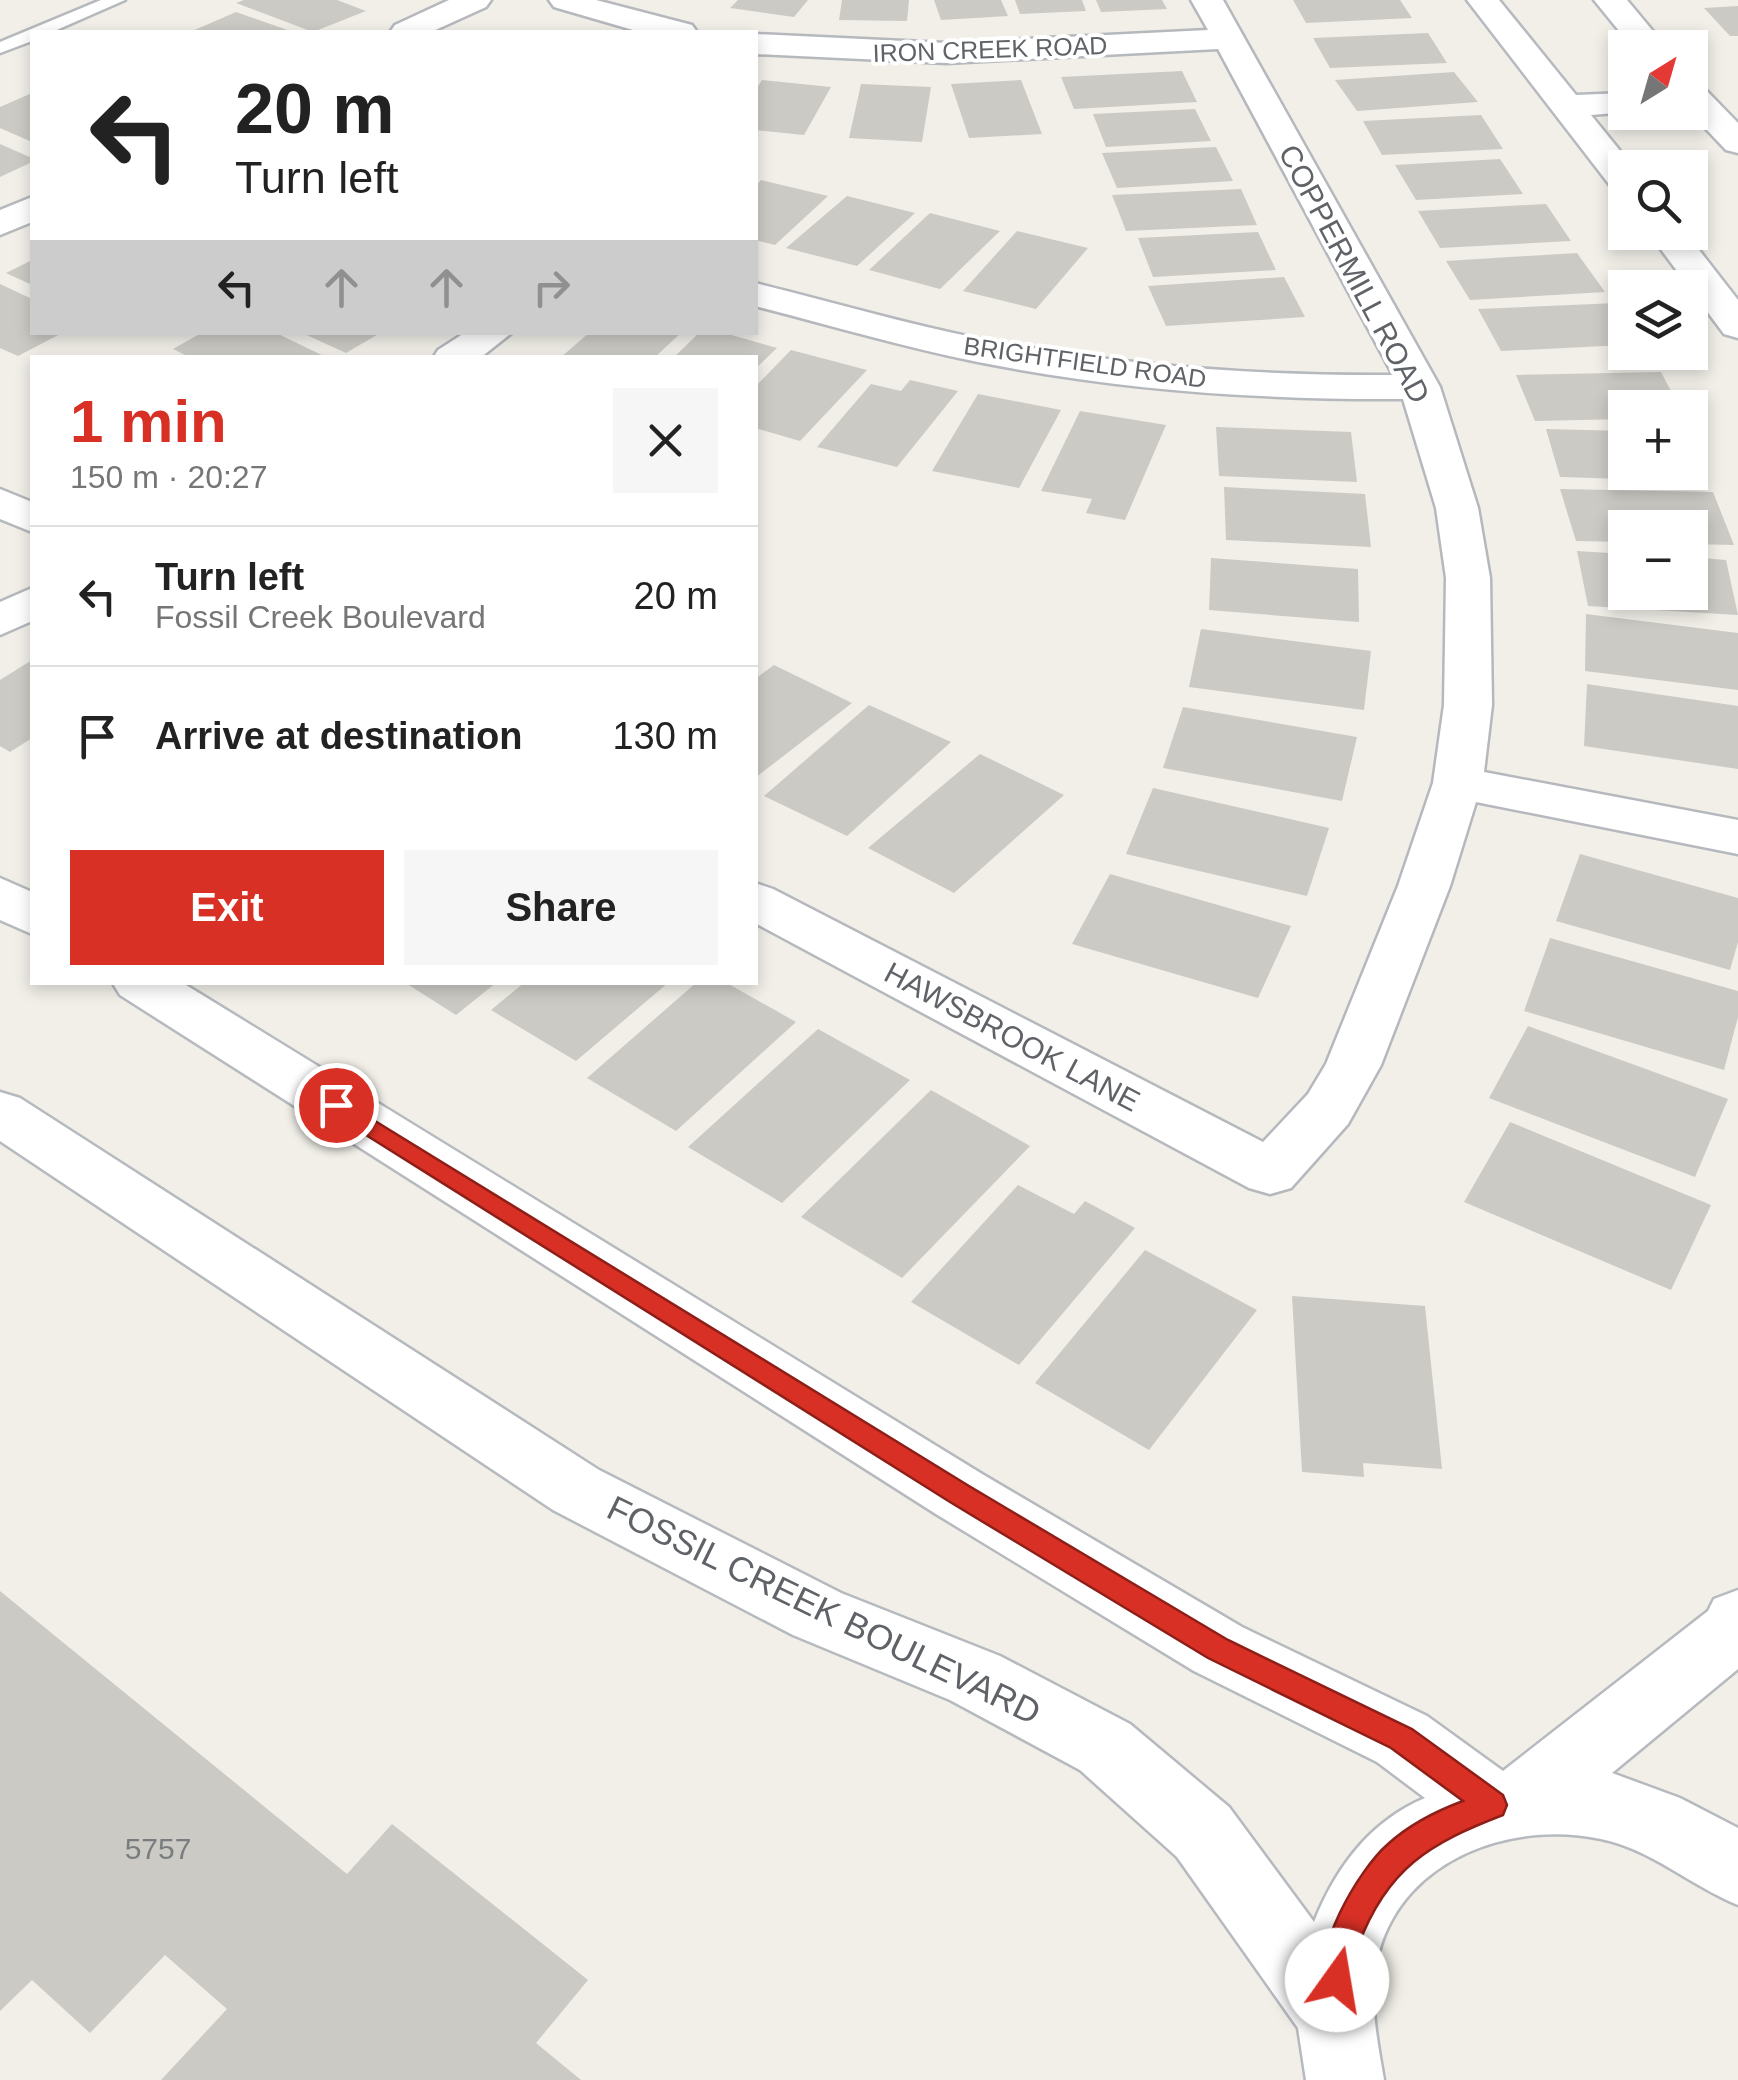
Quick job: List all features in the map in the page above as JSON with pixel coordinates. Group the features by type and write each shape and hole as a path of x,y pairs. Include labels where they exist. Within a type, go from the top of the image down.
{"street":[{"path":"410,30 475,0"},
{"path":"565,0 672,30"},
{"path":"1484,0 1608,158"},
{"path":"1610,0 1635,30"},
{"name":"IRON CREEK ROAD","path":"758,44 880,53 946,53 1216,19"},
{"name":"COPPERMILL ROAD","path":"1216,19 1420,388 1449,478 1468,578 1468,706 1458,782 1407,936 1353,1065 1328,1109 1270,1172"},
{"path":"1567,106 1608,104"},
{"path":"1708,114 1738,143"},
{"path":"0,224 30,209"},
{"path":"1680,250 1738,326"},
{"name":"BRIGHTFIELD ROAD","path":"758,295 976,350 1055,363 1236,383 1326,389 1420,388"},
{"path":"457,355 489,335"},
{"path":"0,502 30,518"},
{"path":"0,621 30,603"},
{"path":"1458,782 1738,837"},
{"path":"0,896 30,915"},
{"name":"HAWSBROOK LANE","path":"758,903 1270,1172"},
{"path":"144,985 959,1494 1218,1649 1402,1739 1508,1802 1599,1804 1674,1830 1738,1870"},
{"name":"FOSSIL CREEK BOULEVARD","path":"0,1113 576,1490 817,1614 974,1678 1104,1747 1203,1832 1339,2045"},
{"path":"1339,2045 1341,1950 1363,1898 1397,1855 1440,1824 1508,1802 1734,1631 1738,1620"}],"lane":[{"path":"45,30 116,0"},
{"path":"0,48 30,36"}],"building":[{"path":"337,0 366,11 318,30 308,30 236,3"},
{"path":"738,0 808,0 794,17 730,8"},
{"path":"842,0 909,0 907,21 839,20"},
{"path":"934,0 1001,0 1008,16 941,20"},
{"path":"1015,0 1082,0 1086,11 1020,14"},
{"path":"1096,0 1162,0 1167,9 1101,12"},
{"path":"1293,0 1400,0 1412,18 1306,23"},
{"path":"1738,6 1738,36 1730,36 1704,8"},
{"path":"236,12 287,30 195,30"},
{"path":"1428,33 1447,63 1330,68 1313,38"},
{"path":"1182,71 1197,102 1074,109 1061,77"},
{"path":"1454,72 1478,102 1357,111 1335,80"},
{"path":"762,80 831,87 804,135 758,130 758,86"},
{"path":"1021,80 1042,134 969,138 951,84"},
{"path":"861,84 931,87 922,142 849,138"},
{"path":"30,94 30,141 0,128 0,107"},
{"path":"1195,109 1211,141 1106,147 1093,114"},
{"path":"1481,115 1503,149 1382,155 1363,121"},
{"path":"0,144 30,157 30,163 0,177"},
{"path":"1216,147 1233,181 1117,188 1102,153"},
{"path":"1500,159 1523,194 1416,200 1395,165"},
{"path":"761,180 828,196 775,245 758,241"},
{"path":"1241,189 1257,225 1126,231 1112,195"},
{"path":"847,196 915,213 857,266 786,248"},
{"path":"1546,204 1571,241 1440,248 1418,211"},
{"path":"930,213 1000,231 940,289 869,270"},
{"path":"1017,231 1088,248 1036,309 963,291"},
{"path":"1258,232 1276,270 1153,277 1138,238"},
{"path":"1577,253 1605,292 1470,300 1446,261"},
{"path":"30,261 30,284 6,273"},
{"path":"1284,277 1305,317 1166,326 1148,286"},
{"path":"0,284 30,298 30,335 58,335 18,356 0,348"},
{"path":"1608,303 1608,346 1501,351 1478,309"},
{"path":"198,335 280,335 322,355 185,355 173,349"},
{"path":"307,335 377,335 346,353"},
{"path":"587,335 679,335 657,355 563,355"},
{"path":"697,335 732,335 777,348 758,366 758,355 676,355"},
{"path":"791,350 867,370 800,441 758,429 758,384"},
{"path":"1661,372 1670,390 1608,390 1608,419 1535,421 1516,375"},
{"path":"910,380 958,391 897,467 817,447 871,384 901,391"},
{"path":"978,394 1061,410 1019,488 932,471"},
{"path":"1080,411 1166,425 1125,520 1086,513 1092,499 1041,491"},
{"path":"1216,427 1351,432 1357,482 1219,476"},
{"path":"1546,429 1608,431 1608,478 1560,477"},
{"path":"1224,487 1365,494 1371,547 1226,540"},
{"path":"1560,489 1713,492 1734,545 1708,544 1708,510 1608,510 1608,542 1576,541"},
{"path":"1577,551 1608,553 1608,607 1588,606"},
{"path":"1211,558 1358,569 1359,622 1209,610"},
{"path":"1708,558 1726,560 1738,615 1655,610 1708,610"},
{"path":"1586,614 1738,633 1738,690 1585,671"},
{"path":"1201,629 1371,651 1364,710 1189,687"},
{"path":"30,661 30,739 10,752 0,746 0,680"},
{"path":"774,665 852,703 758,776 758,677"},
{"path":"1587,684 1738,706 1738,769 1584,746"},
{"path":"869,705 951,742 847,836 764,796"},
{"path":"1183,707 1357,737 1342,801 1163,768"},
{"path":"980,754 1064,795 954,893 868,848"},
{"path":"1153,788 1329,828 1307,896 1126,854"},
{"path":"1580,854 1738,898 1738,942 1730,970 1556,921"},
{"path":"1110,874 1291,926 1258,998 1072,944"},
{"path":"1550,938 1738,991 1738,1017 1724,1070 1524,1011"},
{"path":"409,985 493,985 456,1015"},
{"path":"521,985 665,985 576,1061 491,1010"},
{"path":"694,985 730,985 796,1022 676,1131 587,1078"},
{"path":"1528,1026 1728,1099 1695,1177 1489,1098"},
{"path":"818,1029 910,1080 782,1203 688,1147"},
{"path":"931,1090 1030,1146 902,1278 801,1217"},
{"path":"1510,1122 1711,1205 1671,1290 1464,1202"},
{"path":"1018,1185 1074,1214 1085,1201 1135,1228 1019,1365 911,1302"},
{"path":"1145,1250 1257,1310 1149,1450 1035,1383"},
{"path":"1292,1296 1425,1306 1442,1469 1363,1463 1364,1477 1302,1472"},
{"path":"0,1591 347,1874 392,1824 588,1980 536,2043 581,2080 161,2080 227,2009 165,1955 90,2033 32,1980 0,2011"}],"route":[{"path":"336,1105 959,1494 1218,1649 1402,1739 1492,1805 1440,1824 1397,1855 1363,1898 1341,1950 1337,1980"}]}
